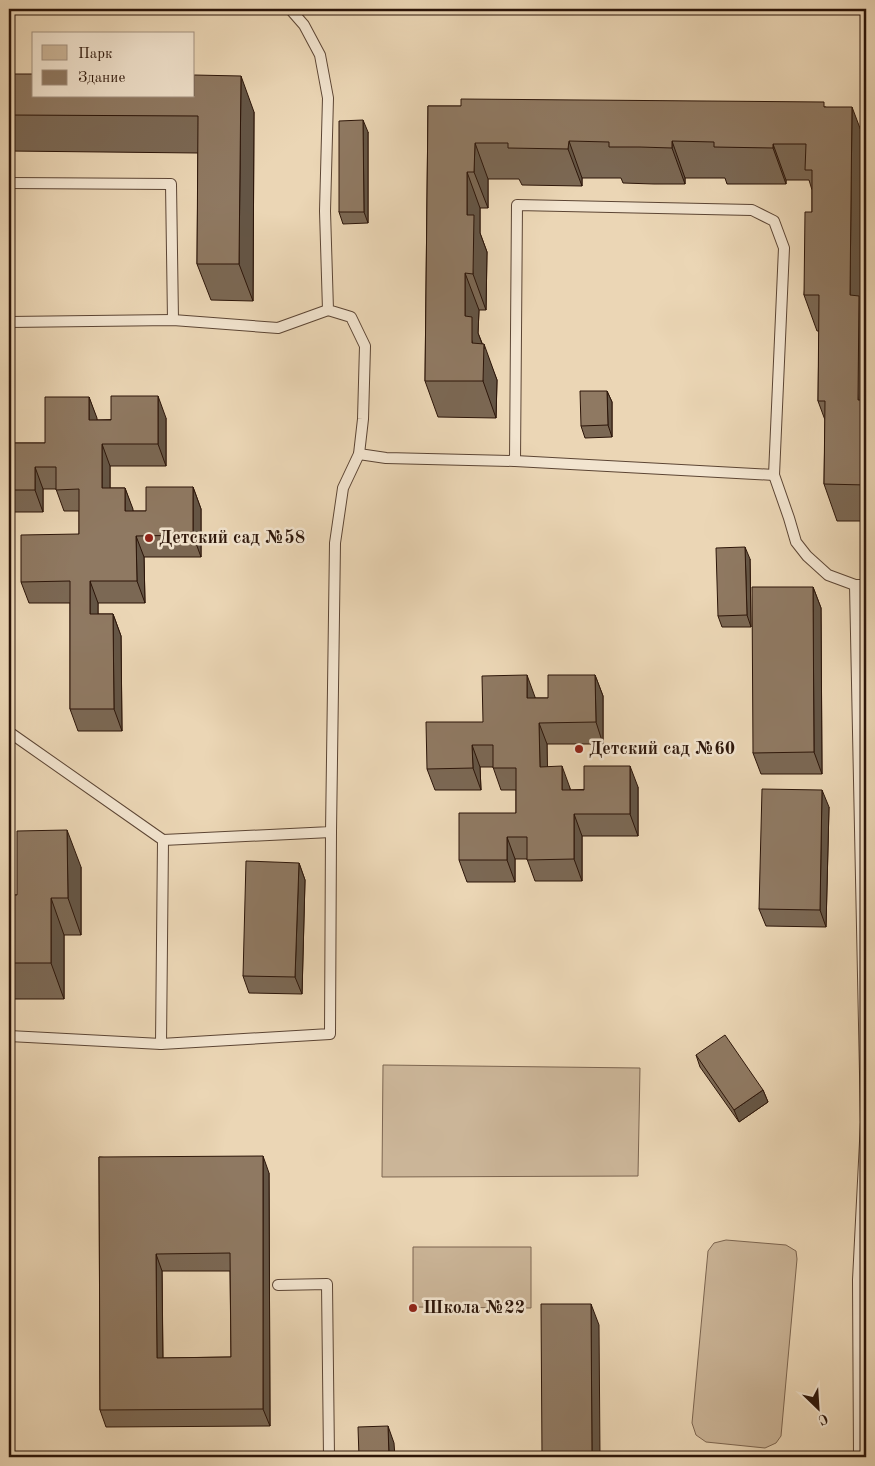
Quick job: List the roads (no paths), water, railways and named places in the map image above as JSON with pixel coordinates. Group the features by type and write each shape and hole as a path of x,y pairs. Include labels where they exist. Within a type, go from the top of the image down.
{"lane":[{"path":"290,9 304,25 320,55 328,98 325,211 328,310"},
{"path":"9,183 172,184 173,320"},
{"path":"515,461 517,206 752,210 774,222 784,248 774,475 790,518 796,542 807,556 828,575 855,585 866,585"},
{"path":"9,322 173,320 278,328 328,310 352,317 365,346 363,419 359,454 343,488 335,543 330,1034 162,1044 9,1036"},
{"path":"359,454 386,458 515,461 774,475"},
{"path":"855,585 866,1122 858,1280 859,1457"},
{"path":"9,732 163,840 331,832"},
{"path":"162,1044 163,840"},
{"path":"278,1285 327,1284 329,1457"}],"place":[{"name":"Детский сад №58","path":"149,538"},
{"name":"Детский сад №60","path":"579,749"},
{"name":"Школа №22","path":"413,1308"}]}
